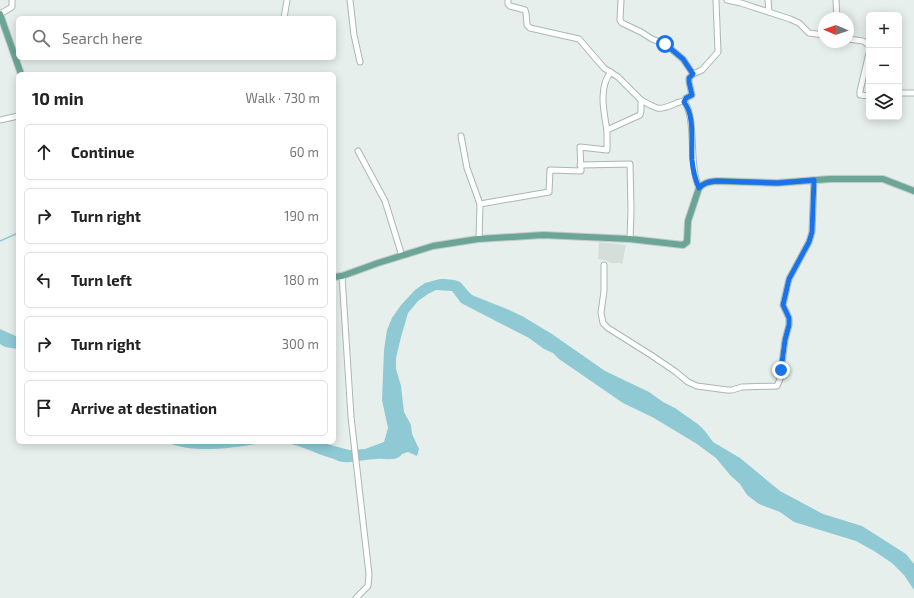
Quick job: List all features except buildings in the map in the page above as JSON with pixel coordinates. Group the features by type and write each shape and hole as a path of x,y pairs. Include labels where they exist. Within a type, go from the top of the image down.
{"main road":[{"path":"0,14 16,60"},
{"path":"16,60 20,72"},
{"path":"336,278 433,246 480,239 543,235 630,239 683,245 686,244 688,237 688,221 699,188 702,184 708,182 778,183 814,180 883,180 914,190"}],"street":[{"path":"0,14 12,7 12,0"},
{"path":"284,16 286,0"},
{"path":"350,0 354,35 360,62"},
{"path":"508,0 510,6 525,10 527,26 530,28 579,39 604,68 618,77 642,100 657,108 684,102 686,98 692,95 689,78 693,74 702,70 718,52 716,0"},
{"path":"620,0 620,20 622,23 652,39 665,44 683,59 693,74"},
{"path":"727,0 790,19 799,24 809,33 818,34"},
{"path":"768,0 769,12"},
{"path":"836,0 837,12"},
{"path":"854,40 866,43"},
{"path":"866,66 860,96 866,96"},
{"path":"480,204 549,192 550,170 581,171 580,147 607,150 607,130 604,117 603,92 607,76 611,72"},
{"path":"902,93 914,92"},
{"path":"607,130 640,115 642,100"},
{"path":"684,102 690,114 692,161 695,179 699,188"},
{"path":"0,120 16,116"},
{"path":"461,136 467,168 480,204 480,239"},
{"path":"358,151 385,201 402,256"},
{"path":"580,165 630,164 630,239"},
{"path":"604,265 604,291 601,313 603,323 608,328 651,354 688,382 697,386 732,390 742,387 777,386 779,383 785,340 789,325 789,318 783,305 789,279 809,242 812,232 814,180"},
{"path":"342,276 351,417 369,574 368,586 356,598"}],"shaded area":[{"path":"599,242 626,245 622,265 621,263 611,263 598,259"}],"water":[{"path":"440,279 460,282 474,296 522,316 552,334 605,371 649,392 699,425 713,442 740,458 780,491 823,514 862,526 906,554 914,564 914,590 904,575 892,563 856,541 794,522 780,512 759,504 747,495 740,484 730,475 716,458 697,444 654,418 623,403 559,359 553,353 544,349 529,338 461,303 452,291 436,290 418,301 408,313 396,358 396,369 401,386 404,412 411,425 412,434 419,449 417,456 408,452 394,459 373,459 342,462 290,444 327,444 349,450 365,449 384,442 388,428 382,400 384,350 387,330 392,318 401,305 415,290 425,283"},
{"path":"0,329 16,336 16,349 5,347 0,344"},
{"path":"172,444 255,444 216,449 178,446"}],"waterway":[{"path":"0,241 16,234"}],"route":[{"path":"665,44 683,59 693,74 689,78 689,86 692,95 686,98 684,102 690,114 692,161 695,179 699,188 702,184 717,181 778,183 814,180 812,232 809,242 789,279 783,305 789,318 789,325 785,340 781,370"}]}
